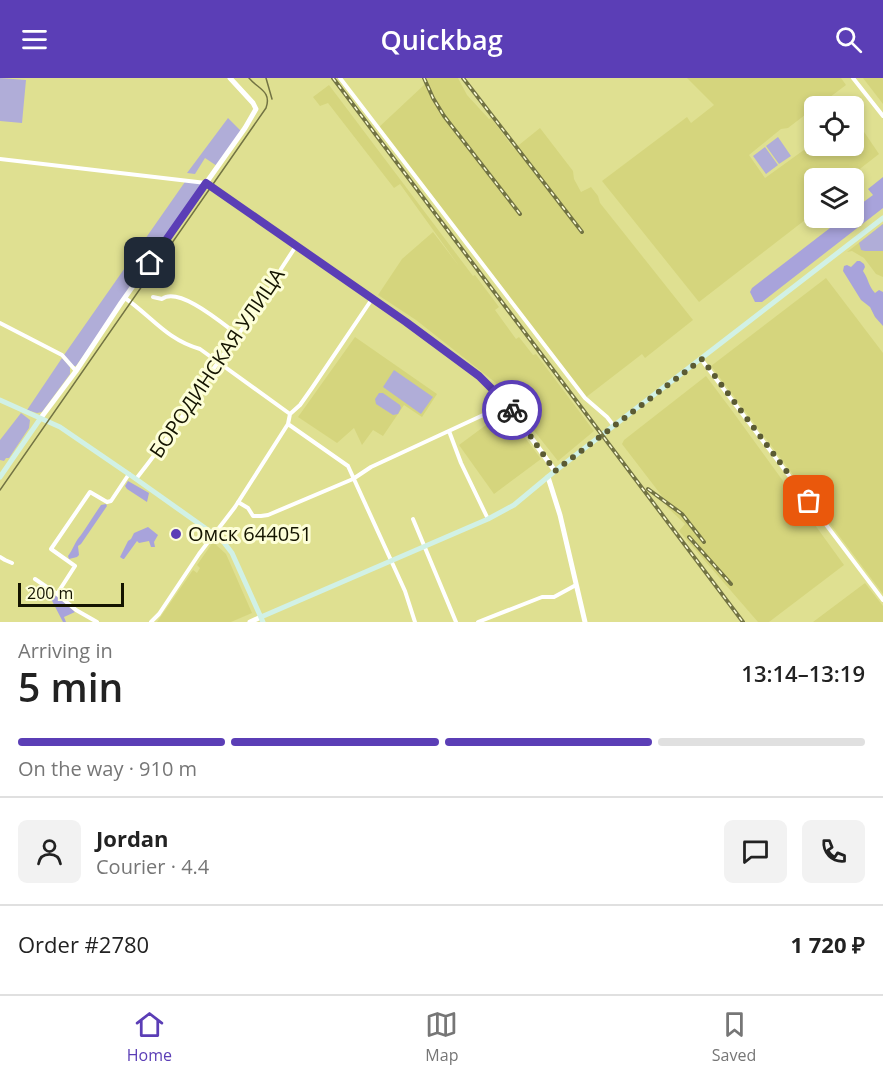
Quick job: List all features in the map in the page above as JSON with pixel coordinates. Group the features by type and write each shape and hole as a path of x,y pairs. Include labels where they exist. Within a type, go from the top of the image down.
{"main road":[{"path":"0,400 60,427 222,540 232,553 262,620 488,519 514,505 883,218"},
{"path":"0,477 40,419"}],"street":[{"path":"40,419 76,371 255,112 255,106 230,78"},
{"path":"340,78 585,398 614,426"},
{"path":"853,78 883,117"},
{"path":"0,159 206,183 373,298 479,376 507,404 555,471"},
{"name":"БОРОДИНСКАЯ УЛИЦА","path":"136,479 157,453 276,282 281,269 296,246"},
{"path":"153,297 162,299 170,296 188,300 238,335"},
{"path":"125,298 143,310 151,320 169,334 200,349 290,414"},
{"path":"151,622 238,502 288,424 290,414 300,405 373,298"},
{"path":"0,323 62,355 76,371"},
{"path":"702,359 883,600"},
{"path":"238,502 248,508 253,516 268,515 353,479 371,467 507,404"},
{"path":"288,424 348,466 409,601 415,622"},
{"path":"449,431 465,472 488,519"},
{"name":"БОРОДИНСКАЯ УЛИЦА","path":"57,594 75,566 51,549 90,492 107,502 111,501 129,474"},
{"path":"548,477 560,514 585,622"},
{"path":"412,519 456,622"},
{"path":"0,557 12,563"},
{"path":"34,579 76,610 97,622"},
{"path":"478,622 542,597 554,597 576,585"},
{"path":"250,622 262,620"}],"shaded area":[{"path":"0,78 26,80 22,123 0,121"},
{"path":"427,78 458,78 467,95 489,119 491,118 514,149 540,128 573,171 574,179 581,192 591,187 600,203 693,320 645,358 642,354 585,398 378,128 424,85"},
{"path":"687,78 841,78 846,85 831,96 804,96 804,116 788,128 781,129 749,155 765,178 804,150 804,156 864,156 864,132 879,154 861,168 804,168 804,221 699,302 602,181 687,117 691,123 714,105"},
{"path":"863,78 883,78 883,104"},
{"path":"329,85 499,307 495,310 516,339 519,337 533,355 536,354 594,431 558,461 496,383 416,320 378,295 402,259 433,232 459,266 400,184 394,188 328,103 320,106 313,97"},
{"path":"228,118 241,131 217,166 205,158 195,174 187,173"},
{"path":"778,137 791,156 779,164 766,146"},
{"path":"765,147 778,165 766,174 753,156"},
{"path":"883,177 883,208 864,223 864,202 873,195 868,189"},
{"path":"187,179 202,183 202,187 74,366 64,355"},
{"path":"883,224 883,277 876,274 864,258 852,251 847,252"},
{"path":"883,224 883,251 861,250 859,243"},
{"path":"830,228 857,228 762,302 755,302 750,292 752,288"},
{"path":"857,261 864,264 863,271 875,293 879,290 883,292 883,326 870,307 861,300 843,271 844,266 851,267"},
{"path":"826,278 883,353 883,594 711,366"},
{"path":"355,337 437,394 422,417 404,405 383,436 373,430 362,445 354,428 337,443 298,417"},
{"path":"62,358 70,367 70,374 42,412 27,410"},
{"path":"394,370 433,397 421,414 383,387"},
{"path":"706,376 844,565 769,622 758,622 679,531 685,524 667,507 669,502 665,500 622,444 624,440"},
{"path":"379,393 383,393 400,405 398,414 393,415 376,404 375,399"},
{"path":"505,411 541,459 494,494 459,445"},
{"path":"21,413 30,420 29,428 9,458 4,461 0,460 0,440"},
{"path":"128,481 149,493 147,502 127,489 125,486"},
{"path":"106,504 107,506 78,546 79,555 69,559 68,556 77,540 101,505"},
{"path":"148,527 158,535 154,542 155,547 151,547 149,541 139,543 137,541 124,559 120,557 134,533"},
{"path":"213,542 226,554 252,613 231,622 157,622 193,570 197,573 200,568 197,565"},
{"path":"865,583 883,606 883,622 813,622"},
{"path":"54,594 75,612 64,617 66,622 63,622 50,597"}],"tram line":[{"path":"0,490 266,108 266,94 249,78"},
{"path":"266,78 272,99"}],"railway":[{"path":"333,78 743,622"},
{"path":"424,78 444,116 520,214"},
{"path":"463,78 582,232"},
{"path":"648,489 682,514 704,542"},
{"path":"689,537 731,584"}],"way so far":[{"path":"512,410 555,471 702,359 809,501"}],"place":[{"name":"Омск 644051","path":"176,534"}],"route":[{"path":"150,263 206,183 406,322 479,376 512,410"}]}
